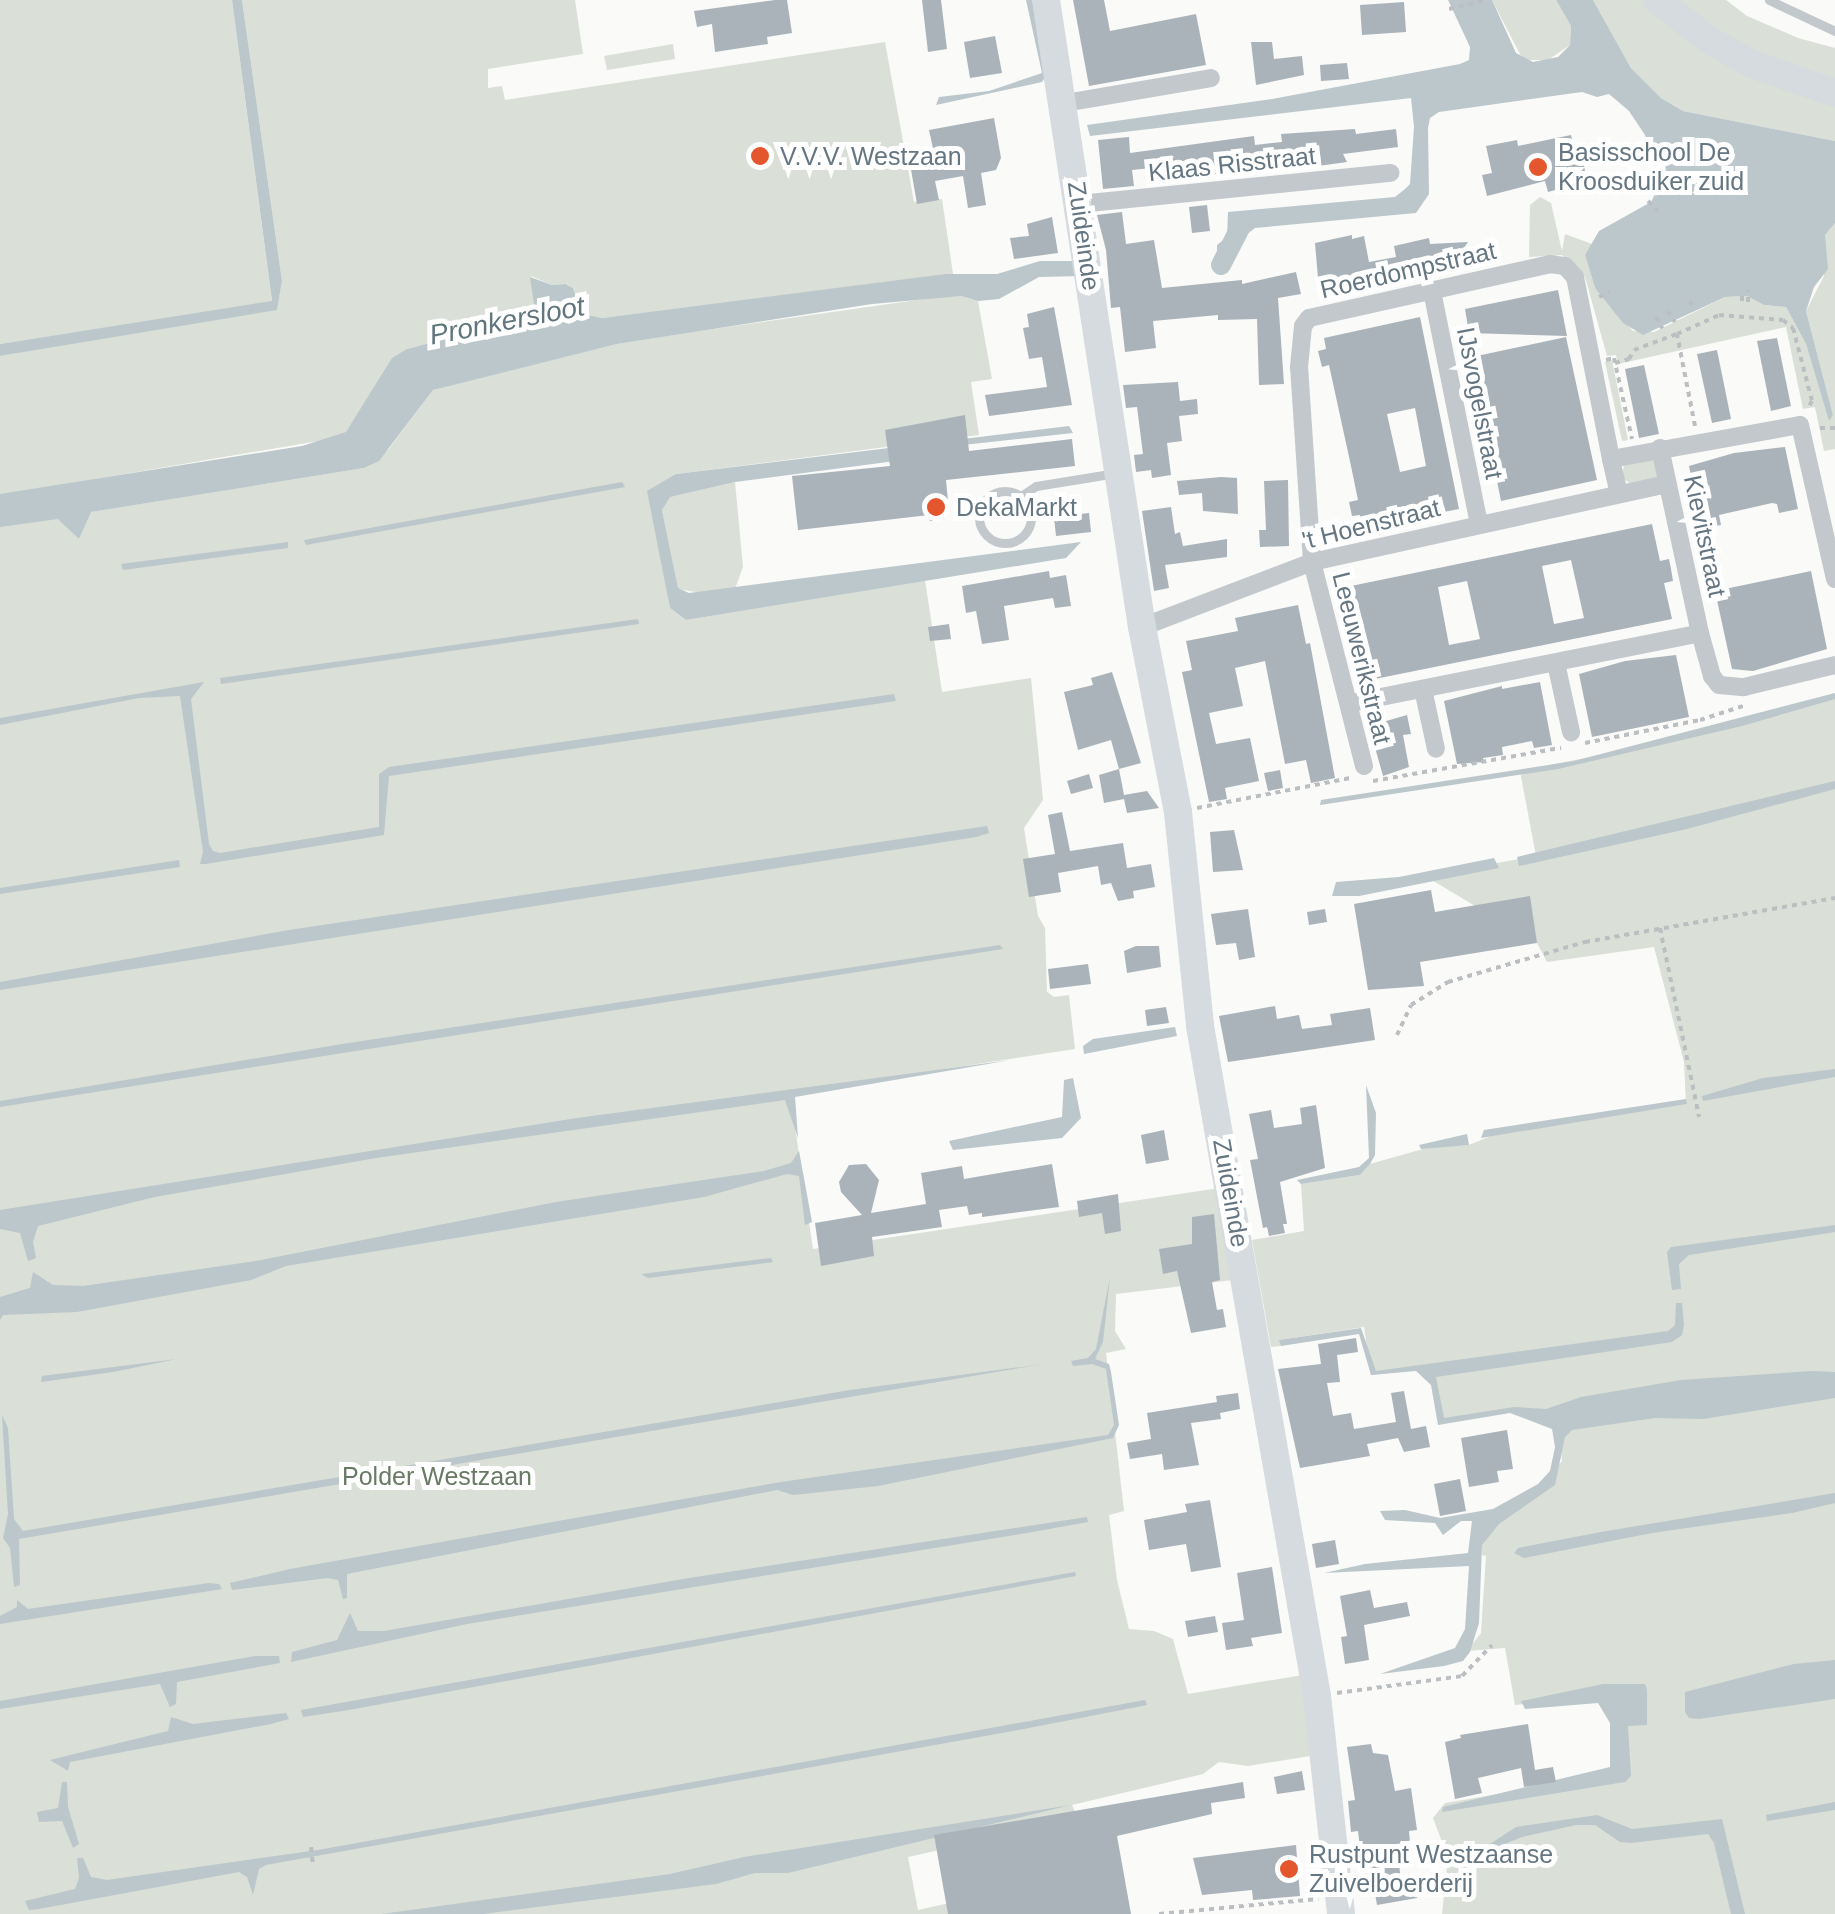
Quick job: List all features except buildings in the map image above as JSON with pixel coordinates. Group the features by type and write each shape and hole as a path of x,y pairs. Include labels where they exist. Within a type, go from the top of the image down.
{"street":[{"name":"Zuideinde","path":"1046,0 1065,103 1142,626 1178,812 1200,1026 1317,1696 1340,1905"},
{"path":"1657,0 1709,40 1754,65 1835,92"},
{"path":"1065,103 1211,78"},
{"name":"Klaas Risstraat","path":"1080,204 1390,174"},
{"name":"Roerdompstraat","path":"1312,562 1299,367 1303,326 1309,318 1550,264 1564,266 1574,277 1611,458"},
{"name":"IJsvogelstraat","path":"1432,292 1479,524"},
{"path":"1619,494 1611,458 1800,424 1835,579"},
{"name":"Kievitstraat","path":"1660,448 1700,634 1719,685 1744,687 1835,665"},
{"name":"'t Hoenstraat","path":"1142,626 1312,562 1668,484"},
{"name":"Leeuwerikstraat","path":"1312,562 1351,704 1361,775"},
{"path":"1351,704 1700,634"},
{"path":"1556,663 1571,732"},
{"path":"1423,689 1436,749"}],"lane":[{"path":"1769,0 1835,31"},
{"path":"1021,496 1031,514 1028,531 1014,542 989,539 978,516 984,500 999,492 1021,496 1036,486 1119,472"}],"path":[{"path":"1448,9 1484,0"},
{"path":"1656,186 1671,195"},
{"path":"1648,201 1658,211"},
{"path":"1745,290 1745,302"},
{"path":"1599,297 1610,292"},
{"path":"1690,301 1694,310"},
{"path":"1668,311 1675,322"},
{"path":"1615,363 1630,358 1634,350 1719,315 1783,320 1794,328 1812,401 1800,424"},
{"path":"1656,317 1662,328"},
{"path":"1676,334 1698,440"},
{"path":"1592,364 1614,358 1635,454"},
{"path":"1178,812 1361,775 1641,733 1750,704"},
{"path":"1397,1035 1411,1005 1448,982 1585,942 1835,898"},
{"path":"1660,928 1699,1116"},
{"path":"1317,1696 1462,1676 1492,1645"},
{"path":"311,1847 312,1866"},
{"path":"1159,1914 1340,1905"}],"green space":[{"path":"0,0 232,0 272,302 0,344"},
{"name":"Polder Westzaan","path":"242,0 575,0 583,54 488,69 488,88 502,86 505,100 885,42 914,202 942,199 953,274 602,318 582,315 573,288 567,284 552,285 531,276 535,311 528,317 407,349 347,432 330,439 31,490 79,539 90,512 364,468 388,450 433,390 449,385 617,344 692,332 938,297 961,296 978,301 992,379 971,382 979,435 676,474 651,502 670,608 686,620 925,580 942,692 1031,678 1043,800 1024,828 1038,916 1045,928 1047,992 1054,997 1069,995 1075,1049 790,1093 813,1249 1226,1187 1241,1279 1116,1294 1115,1331 1126,1349 1106,1353 1124,1511 1109,1515 1117,1580 1129,1629 1154,1631 1173,1639 1188,1694 1303,1675 1316,1755 1248,1766 1219,1762 1203,1774 1072,1805 1078,1819 908,1857 918,1910 1051,1880 1058,1914 0,1914 0,356 277,309 282,281"},
{"path":"1492,0 1556,0 1571,26 1570,45 1548,60 1523,60"},
{"path":"1593,0 1645,0 1835,101 1835,141 1683,111 1661,98 1631,68"},
{"path":"1670,0 1726,0 1747,16 1798,38 1835,48 1835,85 1756,58"},
{"path":"673,44 675,59 607,70 604,56"},
{"path":"1540,197 1551,203 1562,251 1565,234 1592,244 1585,255 1595,288 1633,331 1654,332 1725,297 1747,296 1764,305 1786,307 1806,344 1829,420 1833,415 1806,311 1824,276 1825,235 1835,223 1835,449 1824,451 1815,407 1803,409 1786,327 1618,364 1616,355 1607,356 1585,277 1562,255 1529,257 1530,205"},
{"path":"1612,360 1628,440 1622,441 1605,362"},
{"path":"1657,459 1659,477 1653,481 1631,484 1622,478 1624,464"},
{"path":"735,482 743,567 735,589 707,594 678,589 662,510 669,497"},
{"path":"1835,693 1835,1914 1442,1914 1448,1858 1433,1818 1445,1803 1621,1773 1610,1695 1515,1705 1505,1648 1467,1651 1481,1633 1486,1556 1482,1555 1482,1545 1487,1531 1524,1505 1562,1461 1559,1431 1528,1410 1441,1422 1432,1368 1371,1375 1364,1327 1280,1340 1281,1346 1271,1347 1252,1240 1304,1231 1301,1184 1360,1175 1370,1164 1430,1147 1469,1145 1491,1136 1686,1104 1684,1062 1654,947 1547,962 1537,943 1425,876 1536,856 1520,771 1706,734"}],"shaded area":[{"path":"232,0 242,0 282,281 277,310 0,356 0,344 272,301"},
{"path":"1026,0 1036,0 1048,73 1042,82 936,105 939,97 989,91 1042,73"},
{"path":"1448,0 1492,0 1516,53 1533,62 1558,57 1570,45 1571,26 1556,0 1593,0 1631,68 1661,98 1683,111 1835,141 1835,223 1825,235 1828,269 1814,287 1806,311 1833,415 1829,421 1806,344 1786,307 1764,305 1747,296 1725,297 1643,335 1623,323 1595,288 1585,255 1599,231 1651,202 1661,182 1659,160 1650,152 1645,135 1629,111 1609,94 1597,97 1582,92 1439,112 1430,118 1428,128 1429,194 1416,213 1255,228 1227,250 1217,270 1217,245 1227,237 1228,212 1395,197 1405,189 1410,184 1414,127 1411,98 1090,136 1087,125 1272,99 1460,64 1469,60 1470,47"},
{"path":"1040,261 1073,261 1084,276 1039,277 999,299 978,301 961,296 872,304 617,344 433,390 379,461 364,468 91,512 79,539 58,519 0,527 0,494 302,446 346,432 392,358 407,349 528,317 535,311 530,277 552,285 566,284 573,288 582,314 602,318 946,274 997,274"},
{"path":"1069,426 1073,433 963,445 941,455 735,482 670,497 662,510 678,588 689,593 1081,542 1066,558 686,620 670,608 647,491 676,474"},
{"path":"622,482 625,487 306,545 304,540"},
{"path":"288,542 288,548 123,570 121,564"},
{"path":"638,619 639,624 221,684 220,678"},
{"path":"204,682 191,699 209,844 220,853 379,827 379,774 389,767 894,694 896,701 389,776 384,835 206,864 200,864 203,852 180,696 139,698 0,725 0,718"},
{"path":"1835,693 1835,699 1742,726 1558,769 1320,805 1321,800 1574,761"},
{"path":"1835,781 1835,789 1687,829 1519,866 1517,857"},
{"path":"987,826 989,833 976,837 0,990 0,982 289,930"},
{"path":"1494,858 1499,868 1359,896 1332,896 1336,882 1399,877"},
{"path":"179,860 180,867 0,894 0,888"},
{"path":"1000,945 1003,949 0,1107 0,1101 342,1044"},
{"path":"1175,1027 1177,1036 1084,1054 1083,1046 1093,1039"},
{"path":"1011,1060 795,1097 798,1138 785,1100 376,1158 155,1197 38,1226 33,1242 36,1258 28,1261 20,1233 0,1229 0,1210 577,1118"},
{"path":"1835,1069 1835,1077 1703,1101 1702,1096 1763,1078"},
{"path":"1073,1078 1081,1118 1062,1138 953,1150 949,1141 1062,1117 1064,1080"},
{"path":"1366,1085 1376,1113 1375,1155 1370,1164 1360,1175 1301,1184 1297,1180 1359,1167 1369,1158"},
{"path":"1686,1099 1687,1104 1481,1138 1484,1130"},
{"path":"1467,1134 1469,1145 1421,1149 1419,1145"},
{"path":"799,1151 812,1222 805,1225 799,1176 787,1174 704,1197 286,1266 251,1280 77,1312 3,1315 0,1320 0,1297 30,1288 33,1272 53,1285 83,1286 256,1261 556,1202 764,1171 791,1163"},
{"path":"1835,1225 1835,1232 1689,1255 1679,1264 1681,1289 1672,1290 1667,1252 1671,1247"},
{"path":"771,1258 773,1262 648,1278 641,1274"},
{"path":"1110,1277 1103,1342 1095,1359 1109,1364 1111,1372 1119,1425 1113,1438 878,1486 793,1495 777,1490 347,1574 347,1598 343,1599 338,1580 328,1578 232,1590 230,1583 290,1569 575,1518 781,1482 1108,1435 1114,1425 1106,1369 1092,1364 1073,1366 1071,1361 1088,1358 1096,1349"},
{"path":"1676,1303 1682,1303 1684,1324 1682,1335 1672,1342 1436,1377 1444,1418 1514,1407 1546,1409 1581,1397 1681,1380 1812,1371 1835,1372 1835,1398 1703,1419 1655,1418 1572,1430 1565,1437 1555,1485 1499,1524 1482,1545 1479,1623 1463,1661 1380,1674 1455,1648 1465,1629 1469,1566 1324,1573 1365,1564 1468,1553 1472,1521 1461,1521 1443,1535 1435,1523 1385,1520 1380,1511 1405,1510 1440,1518 1493,1509 1538,1484 1550,1471 1555,1447 1552,1429 1510,1413 1438,1425 1431,1385 1416,1371 1371,1375 1359,1334 1281,1346 1279,1340 1361,1328 1376,1371 1668,1331 1675,1325"},
{"path":"177,1359 113,1372 41,1382 42,1376"},
{"path":"1043,1364 19,1539 20,1585 14,1587 10,1548 3,1538 8,1514 2,1415 8,1428 14,1519 23,1531 850,1390"},
{"path":"1835,1493 1835,1503 1792,1513 1652,1533 1524,1558 1514,1553 1518,1548 1601,1532"},
{"path":"1087,1517 1088,1522 1027,1533 467,1624 291,1662 292,1652 337,1640 350,1613 358,1631 384,1631 689,1578"},
{"path":"1075,1572 1076,1576 349,1710 303,1717 301,1710"},
{"path":"219,1584 222,1589 0,1624 0,1616 17,1607 17,1600 28,1609"},
{"path":"255,1656 279,1656 280,1663 177,1682 176,1704 170,1707 160,1684 0,1709 0,1701"},
{"path":"1835,1660 1835,1699 1699,1719 1689,1718 1685,1712 1685,1692 1794,1664"},
{"path":"1603,1684 1645,1684 1647,1690 1647,1725 1628,1726 1631,1776 1625,1782 1442,1812 1443,1807 1610,1767 1610,1723 1598,1703 1525,1709 1521,1701"},
{"path":"1145,1700 1147,1705 1013,1731 266,1865 259,1869 253,1895 247,1877 239,1872 39,1909 29,1910 25,1901 75,1889 79,1878 77,1858 83,1858 91,1877 107,1880 318,1850"},
{"path":"286,1713 289,1719 271,1724 70,1762 68,1771 50,1760 168,1731 171,1717 193,1724"},
{"path":"62,1782 67,1782 68,1807 79,1844 73,1848 62,1821 39,1822 37,1812 58,1808"},
{"path":"1835,1802 1835,1810 1767,1821 1766,1815"},
{"path":"1071,1805 788,1873 755,1873 716,1884 483,1914 382,1914 670,1874 744,1857"},
{"path":"1597,1815 1632,1829 1722,1819 1745,1914 1731,1914 1714,1843 1708,1834 1631,1843 1620,1842 1595,1825 1576,1825 1522,1837 1502,1845 1491,1859 1470,1866 1470,1857 1516,1827"}],"waterway":[{"path":"1221,265 1240,228"}],"place":[{"name":"V.V.V. Westzaan","path":"760,156"},
{"name":"Basisschool De Kroosduiker zuid","path":"1538,167"},
{"name":"DekaMarkt","path":"936,507"},
{"name":"Rustpunt Westzaanse Zuivelboerderij","path":"1289,1869"}],"water label":[{"name":"Pronkersloot","path":"507,321"}]}
